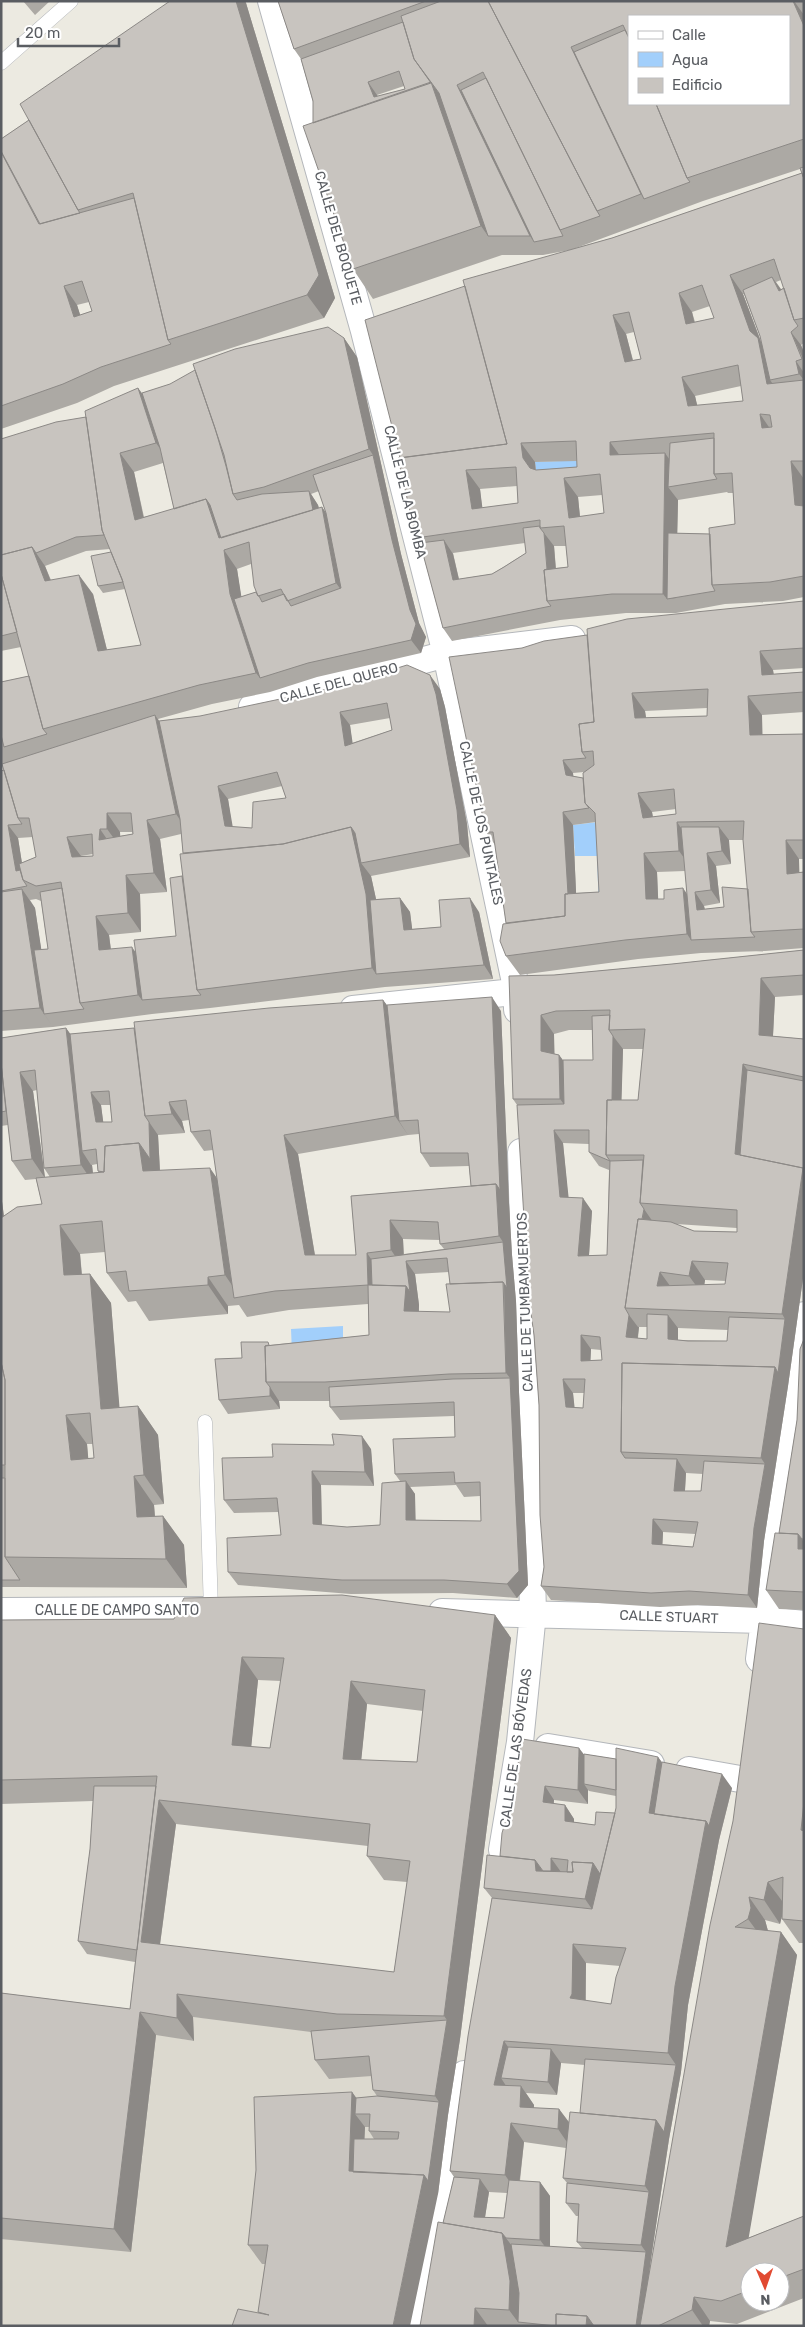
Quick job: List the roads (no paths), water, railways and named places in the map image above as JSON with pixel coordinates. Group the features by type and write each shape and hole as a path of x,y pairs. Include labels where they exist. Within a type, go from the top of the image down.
{"street":[{"name":"CALLE DEL BOQUETE","path":"271,1 354,334"},
{"path":"354,334 389,322"},
{"name":"CALLE DE LA BOMBA","path":"354,334 446,654"},
{"name":"CALLE DEL QUERO","path":"228,714 446,654 591,637"},
{"name":"CALLE DE LOS PUNTALES","path":"446,654 517,992"},
{"path":"328,1011 556,987"},
{"path":"517,992 518,1031"},
{"name":"CALLE DE TUMBAMUERTOS","path":"520,1130 534,1613"},
{"path":"755,1685 766,1620 804,1316"},
{"name":"CALLE DE CAMPO SANTO","path":"1,1611 241,1610"},
{"path":"416,1612 534,1613"},
{"name":"CALLE STUART","path":"534,1613 766,1620 804,1624"},
{"name":"CALLE DE LAS BÓVEDAS","path":"498,1869 520,1742 534,1613"},
{"path":"520,1742 740,1779"},
{"path":"422,2326 468,2054"}],"lane":[{"path":"1,63 72,1"},
{"path":"205,1422 211,1610"}],"water":[{"path":"589,460 591,486 536,477 535,462"},
{"path":"598,822 608,832 599,912 597,856 575,856 573,825"},
{"path":"343,1326 343,1349 292,1353 291,1329"}]}
